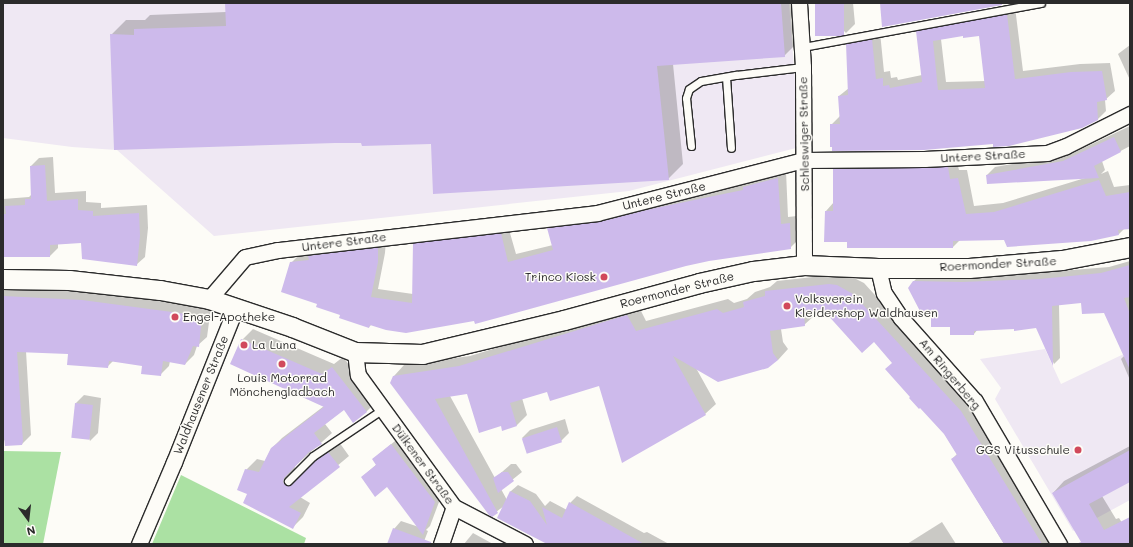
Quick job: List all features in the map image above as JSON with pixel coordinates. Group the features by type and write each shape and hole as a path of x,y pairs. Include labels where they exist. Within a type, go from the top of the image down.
{"street":[{"name":"Schleswiger Straße","path":"799,3 803,47 804,265"},
{"name":"Untere Straße","path":"209,299 245,257 258,254 278,250 597,213 804,160 924,159 1047,153 1066,146 1130,114"},
{"name":"Roermonder Straße","path":"236,307 356,352 422,354 564,320 699,283 753,271 804,265 878,268 969,268 1062,260 1130,247"},
{"name":"Am Ringerberg","path":"878,268 884,292 900,318 975,400 1059,544"},
{"path":"3,279 68,280 160,290 209,299 236,307"},
{"name":"Waldhausener Straße","path":"138,544 174,462 236,307"},
{"name":"Dülkener Straße","path":"356,352 358,375 454,507 525,544"},
{"path":"441,544 454,507"}],"lane":[{"path":"803,47 1041,3"},
{"path":"692,146 686,98 689,88 701,82 726,77 803,66"},
{"path":"726,77 731,148"},
{"path":"288,481 313,456 383,409"}],"shaded area":[{"path":"3,3 789,3 800,147 629,191 214,236 117,150 72,147 3,138"},
{"name":"GGS Vitusschule","path":"1045,349 1061,384 1130,351 1130,500 1073,531 995,399 1001,388 980,359"}],"green space":[{"path":"3,451 61,452 43,544 3,544"},
{"path":"181,475 306,538 304,544 152,544"}],"building":[{"path":"225,3 781,3 785,57 657,66 669,180 433,194 431,144 362,146 361,143 335,143 114,150 110,34 134,35 134,29 226,26"},
{"path":"815,3 844,3 844,36 815,36"},
{"path":"880,3 1002,3 1002,5 882,27"},
{"path":"1007,14 1015,79 1071,72 1102,71 1107,100 1097,102 1098,120 1082,128 1009,146 993,147 993,144 924,150 832,151 832,147 830,147 830,124 840,124 838,96 848,95 846,44 872,39 876,79 883,78 883,86 889,85 890,88 922,82 916,31","holes":["963,36 963,38 979,36 985,88 938,90 933,41"]},
{"path":"1114,137 1121,152 1094,166 1099,178 987,184 986,175 1063,161"},
{"path":"45,165 47,201 78,199 78,210 93,211 93,216 139,213 140,236 137,266 82,259 81,243 50,245 50,257 3,257 3,214 6,214 5,206 25,205 25,199 31,199 30,166"},
{"path":"948,167 950,179 958,178 966,214 994,212 1099,180 1106,196 1130,192 1130,229 1118,230 1119,235 1091,241 1007,247 1004,240 953,241 953,248 847,248 847,242 824,242 825,211 833,211 833,169"},
{"path":"778,178 781,224 790,223 791,249 709,261 686,266 475,324 474,321 406,333 386,330 370,325 369,328 339,318 340,315 316,307 317,304 281,292 290,262 309,260 308,256 378,247 378,262 371,297 412,303 413,243 501,233 508,262 553,250 547,228 599,222 651,209 743,190 743,187"},
{"path":"1130,265 1130,297 1124,298 1130,314 1130,370 1104,313 1082,314 1081,303 1052,306 1053,366 1036,328 1014,331 1014,329 974,331 974,335 950,335 950,327 931,327 931,316 922,315 908,288 913,281 962,282 1040,279 1101,273"},
{"path":"829,284 837,285 853,294 961,411 1042,544 1004,544 951,459 957,455 944,434 909,398 910,397 885,369 892,363 874,342 862,353 825,312 804,314 805,326 770,331 773,353 778,360 768,368 718,382 673,356 706,415 622,463 599,386 550,401 547,392 510,403 517,426 502,431 501,426 479,433 467,394 435,399 498,513 492,517 390,383 393,376 459,366 627,315 636,331 717,309 723,313 744,307 743,302 765,296 765,291"},
{"path":"3,296 82,300 202,316 199,347 193,346 185,365 163,361 161,376 141,374 142,366 109,361 108,368 67,365 68,354 17,352 23,441 22,445 5,446 3,429"},
{"path":"241,339 322,374 332,367 367,412 353,423 344,410 314,433 322,444 309,452 284,478 283,482 285,485 291,485 316,460 328,452 340,467 289,507 301,513 293,529 243,503 247,494 237,490 245,469 259,472 271,448 324,407 230,364"},
{"path":"75,403 93,405 89,440 71,438"},
{"path":"557,427 562,442 527,454 522,438"},
{"path":"391,444 435,502 423,535 387,487 375,497 361,477 376,465 372,459"},
{"path":"1130,450 1130,482 1089,504 1104,530 1130,517 1130,544 1076,544 1081,542 1052,493"},
{"path":"502,472 508,472 514,481 498,493 493,478"},
{"path":"510,491 530,501 547,525 542,507 562,518 569,502 644,544 547,544 497,518"},
{"path":"393,528 431,542 431,544 387,544"}],"place":[{"name":"Trinco Kiosk","path":"604,277"},
{"name":"Volksverein Kleidershop Waldhausen","path":"787,306"},
{"name":"Engel-Apotheke","path":"175,317"},
{"name":"La Luna","path":"244,345"},
{"name":"Louis Motorrad Mönchengladbach","path":"282,364"},
{"name":"GGS Vitusschule","path":"1078,450"}]}
